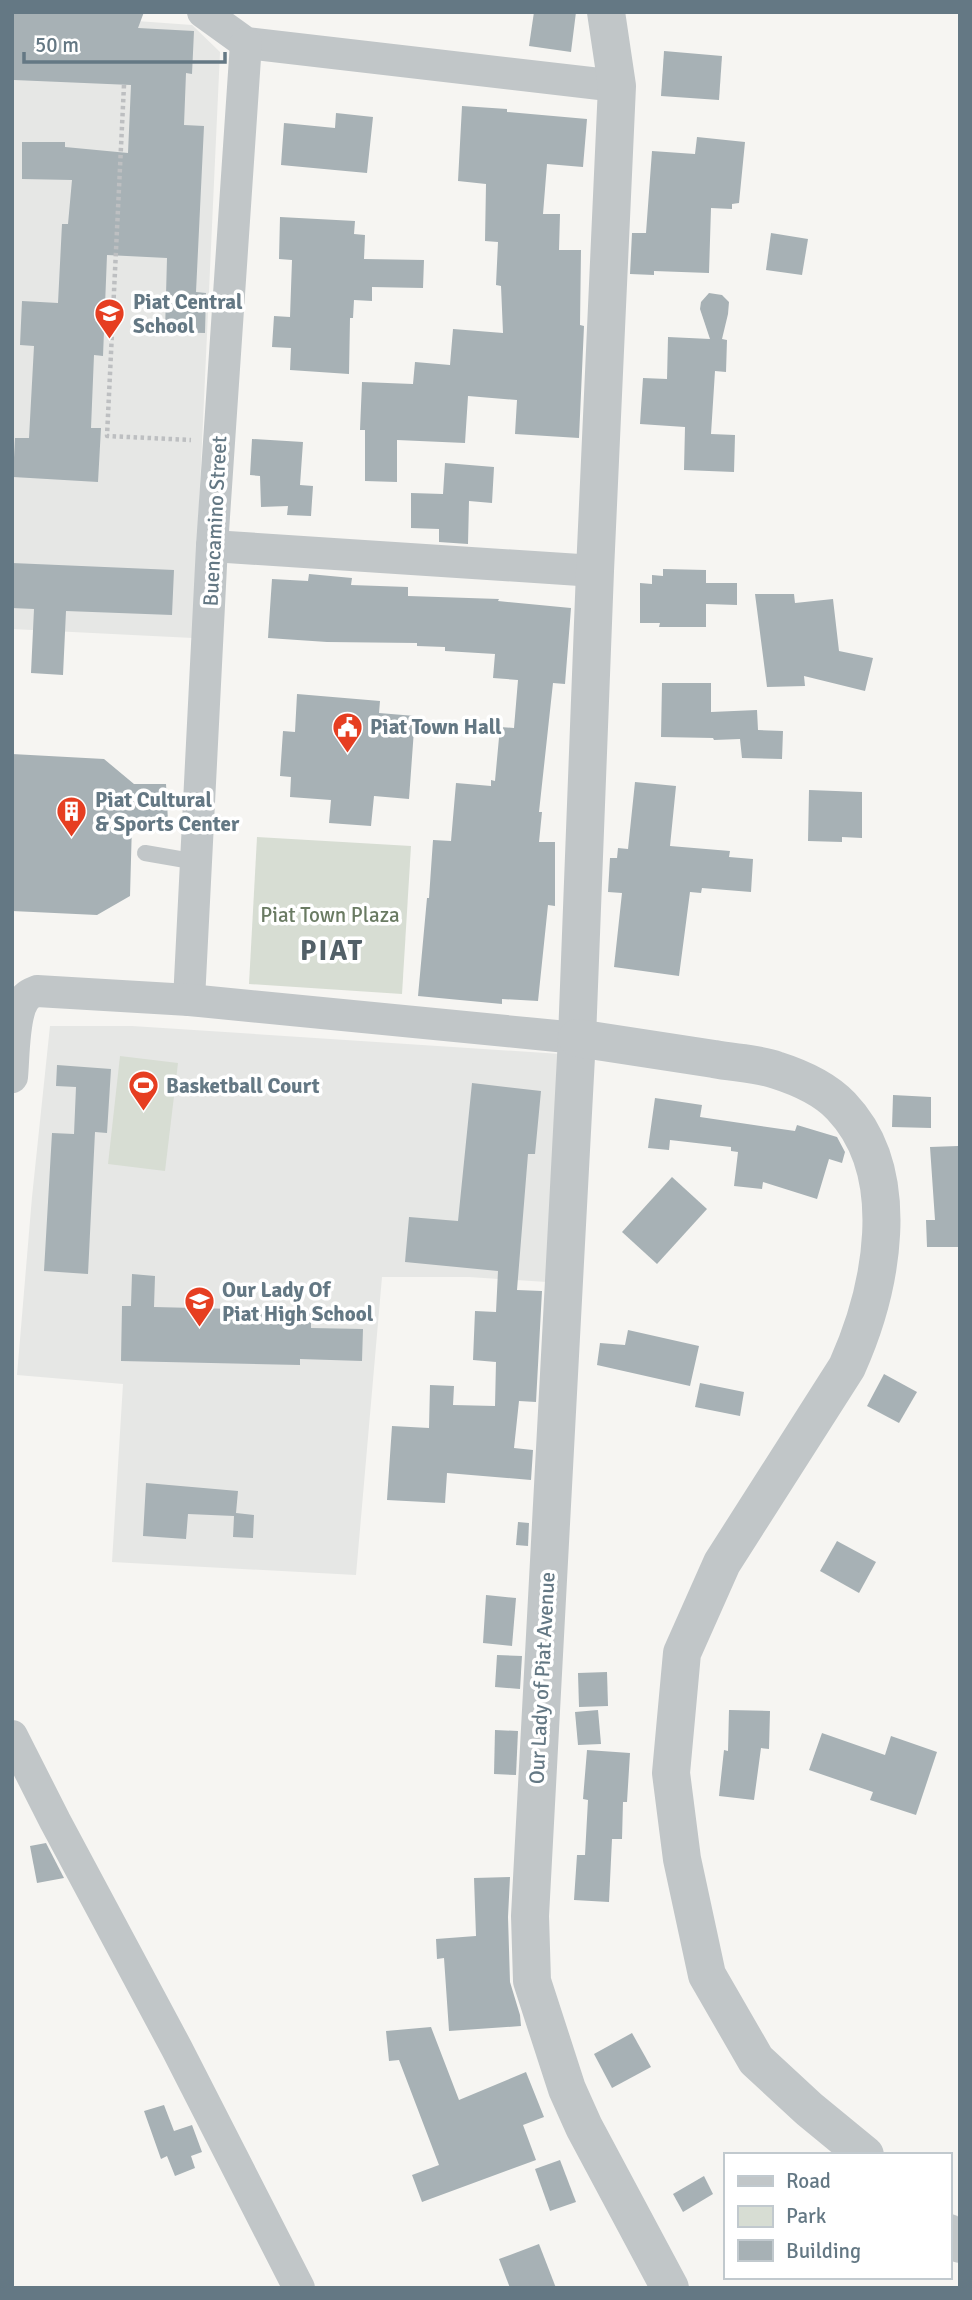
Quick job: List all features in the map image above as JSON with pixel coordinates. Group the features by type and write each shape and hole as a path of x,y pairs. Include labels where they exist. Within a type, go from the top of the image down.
{"street":[{"path":"203,12 246,43 617,86"},
{"name":"Our Lady of Piat Avenue","path":"606,12 617,86 577,1038 530,1916 532,1981 567,2089 584,2127 670,2288"},
{"name":"Buencamino Street","path":"189,1000 212,546 246,43"},
{"path":"212,546 595,570"},
{"path":"12,1077 19,1014 23,1001 37,990 189,1000 577,1038 774,1069 809,1083 840,1105 859,1130 872,1158 882,1207 878,1260 860,1337 847,1367 722,1563 682,1653 671,1773 682,1859 707,1975 756,2060 808,2109 863,2153"},
{"path":"12,1736 299,2288"}],"lane":[{"path":"145,853 197,862"}],"path":[{"path":"124,85 107,436 220,441"}],"shaded area":[{"name":"Piat Central School","path":"12,12 192,25 220,52 193,638 12,629"},
{"name":"Our Lady Of Piat High School","path":"50,1026 132,1026 561,1054 547,1282 469,1277 382,1277 356,1575 112,1562 123,1384 17,1375"}],"green space":[{"name":"Piat Town Plaza","path":"257,837 411,846 402,994 249,984"},
{"name":"Basketball Court","path":"120,1056 178,1063 165,1171 108,1164"}],"building":[{"path":"12,12 144,12 138,28 194,31 192,74 186,73 184,125 204,126 196,292 206,293 205,333 165,332 167,258 107,255 103,356 94,355 91,428 101,428 98,482 13,477 15,438 29,438 34,346 20,345 22,301 58,303 62,224 68,224 72,180 22,179 22,142 65,142 65,147 128,153 131,85 14,80"},
{"path":"534,12 576,12 571,52 529,46"},
{"path":"664,51 722,56 719,100 661,96"},
{"path":"462,106 587,119 583,167 547,164 543,214 560,214 559,250 581,250 580,325 584,326 579,438 515,434 517,400 468,396 465,443 397,440 397,482 365,481 365,430 360,430 362,382 413,384 415,362 450,365 453,329 503,333 501,286 496,285 498,242 485,241 486,184 458,181"},
{"path":"336,113 373,117 367,173 281,165 284,123 335,128"},
{"path":"697,137 745,142 739,203 732,204 732,209 711,208 709,273 654,271 654,275 630,274 632,233 646,233 652,151 695,154"},
{"path":"280,217 355,221 354,234 365,235 364,259 424,260 423,288 372,287 372,301 354,300 353,318 350,318 349,374 290,370 291,348 272,347 274,316 290,317 292,260 279,259"},
{"path":"771,233 808,239 802,275 766,270"},
{"path":"709,293 722,295 729,302 722,339 727,340 726,372 715,371 711,434 735,435 734,472 684,470 685,427 640,424 643,378 667,379 668,337 710,339 700,309 701,302"},
{"path":"252,439 303,442 300,485 313,486 311,516 287,515 288,506 261,507 260,476 250,475"},
{"path":"445,463 494,467 492,503 469,501 468,544 439,542 439,529 411,528 411,493 443,494"},
{"path":"12,563 174,570 172,615 66,611 63,675 31,673 34,609 12,608"},
{"path":"663,569 706,570 706,583 737,583 737,605 706,604 706,627 659,627 660,623 640,623 640,583 652,584 652,575 663,576"},
{"path":"309,574 352,578 351,585 408,587 408,596 499,599 498,601 571,608 565,684 553,683 539,812 542,812 539,842 555,842 555,906 548,905 538,1001 502,999 502,1004 418,996 433,840 451,841 456,783 491,786 491,780 495,781 500,727 514,728 518,680 493,678 495,654 445,651 445,647 417,646 417,643 268,638 272,579 308,581"},
{"path":"755,594 794,594 795,603 833,599 839,651 873,658 865,691 804,676 805,686 767,687"},
{"path":"662,683 711,683 711,712 757,710 758,730 783,731 782,759 742,758 740,739 661,737"},
{"name":"Piat Town Hall","path":"297,694 380,701 379,713 415,716 409,799 374,796 371,826 329,823 331,800 290,797 291,777 280,776 283,731 295,732"},
{"name":"Piat Cultural & Sports Center","path":"12,754 104,759 134,784 166,784 168,821 132,823 130,896 97,915 12,911"},
{"path":"635,782 676,786 670,846 730,851 729,857 753,859 751,892 702,888 701,893 690,892 679,976 614,967 622,893 608,892 610,858 617,858 618,848 628,849"},
{"path":"809,790 862,792 862,838 842,837 842,842 808,841"},
{"path":"57,1065 111,1069 107,1133 95,1132 88,1274 44,1271 52,1133 74,1134 76,1087 56,1086"},
{"path":"472,1083 541,1091 535,1154 528,1154 517,1290 542,1291 536,1402 519,1401 514,1448 533,1450 531,1480 447,1473 445,1503 387,1500 392,1426 429,1428 430,1385 454,1386 453,1405 495,1406 496,1362 473,1360 475,1311 496,1312 498,1271 405,1262 409,1217 458,1221"},
{"path":"893,1095 931,1097 931,1128 892,1127"},
{"path":"655,1098 702,1105 700,1117 795,1131 797,1125 837,1137 845,1152 842,1163 829,1159 817,1199 763,1182 762,1189 734,1186 738,1152 731,1151 731,1147 670,1140 669,1150 648,1148"},
{"path":"958,1146 960,1247 927,1247 926,1220 935,1220 930,1147"},
{"path":"672,1177 707,1209 657,1264 622,1232"},
{"path":"132,1274 155,1276 154,1307 311,1311 311,1328 363,1329 362,1361 300,1359 300,1365 121,1361 122,1306 131,1306"},
{"path":"628,1330 699,1346 690,1386 597,1365 600,1343 625,1345"},
{"path":"884,1374 917,1392 899,1423 867,1406"},
{"path":"700,1383 744,1392 740,1416 695,1407"},
{"path":"146,1483 238,1491 236,1513 254,1515 253,1538 233,1537 234,1516 188,1514 186,1539 143,1536"},
{"path":"518,1522 529,1523 528,1546 516,1545"},
{"path":"837,1541 876,1562 859,1593 820,1571"},
{"path":"486,1595 516,1598 512,1646 483,1643"},
{"path":"497,1655 522,1656 520,1689 495,1687"},
{"path":"607,1672 608,1706 579,1707 578,1673"},
{"path":"598,1710 601,1744 578,1745 575,1712"},
{"path":"729,1710 770,1711 769,1749 761,1748 754,1800 719,1796 724,1750 728,1751"},
{"path":"495,1730 518,1731 516,1775 494,1774"},
{"path":"822,1733 885,1755 891,1736 937,1752 916,1815 870,1800 873,1792 809,1770"},
{"path":"587,1750 630,1753 627,1802 623,1802 622,1839 612,1839 609,1902 574,1900 577,1855 585,1855 588,1800 583,1799"},
{"path":"46,1843 64,1878 37,1883 30,1846"},
{"path":"510,1877 510,1982 521,2026 449,2031 444,1958 437,1959 436,1939 476,1936 474,1878"},
{"path":"431,2027 459,2100 526,2072 544,2117 523,2125 536,2160 422,2202 412,2175 439,2165 399,2060 389,2061 386,2031"},
{"path":"632,2033 651,2067 612,2088 594,2054"},
{"path":"164,2105 174,2131 192,2125 202,2152 191,2156 195,2168 175,2176 167,2156 161,2159 144,2111"},
{"path":"560,2160 576,2202 550,2211 535,2169"},
{"path":"704,2176 713,2194 683,2212 673,2194"},
{"path":"539,2244 556,2288 510,2288 499,2259"}],"place":[{"name":"Piat Central School","path":"110,341"},
{"name":"Piat Town Hall","path":"347,754"},
{"name":"Piat Cultural & Sports Center","path":"72,839"},
{"name":"Basketball Court","path":"143,1113"},
{"name":"Our Lady Of Piat High School","path":"199,1329"}],"district":[{"name":"PIAT","path":"332,950"}]}
